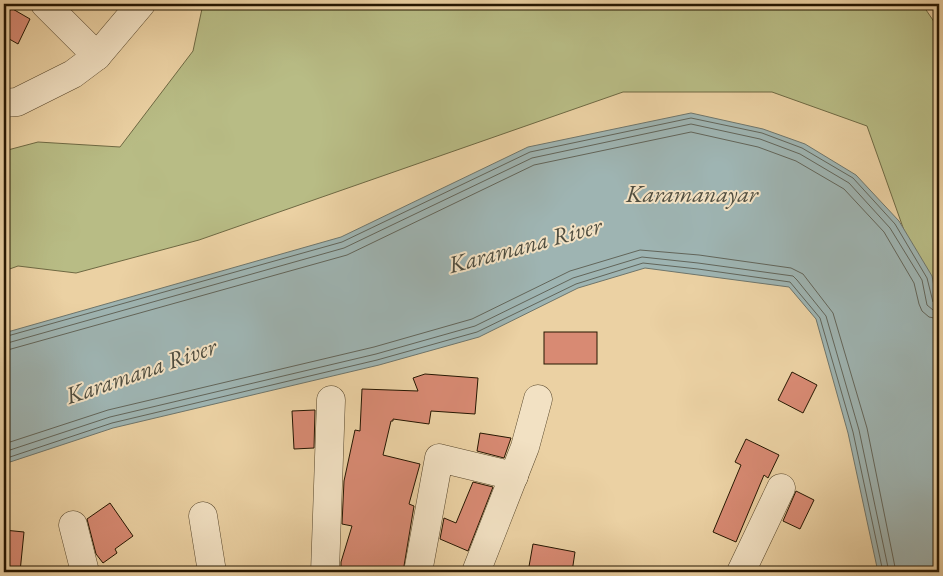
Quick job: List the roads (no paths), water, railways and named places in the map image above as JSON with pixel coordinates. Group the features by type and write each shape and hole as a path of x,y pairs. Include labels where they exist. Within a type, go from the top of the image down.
{"street":[{"path":"45,4 97,56"},
{"path":"4,104 17,102 65,78 97,56 141,4"},
{"path":"476,572 525,446 538,399"},
{"path":"325,572 331,400"},
{"path":"418,572 439,458 514,476"},
{"path":"741,572 781,488"},
{"path":"203,516 212,572"},
{"path":"73,525 85,572"}],"water":[{"name":"Karamanayar","path":"691,113 763,129 805,144 856,175 899,221 932,276 939,312 939,572 878,572 848,433 816,319 789,287 645,268 578,288 479,337 379,365 113,428 4,464 4,333 341,237 528,147"}],"water label":[{"name":"Karamana River","path":"525,245"},
{"name":"Karamana River","path":"141,371"}]}
